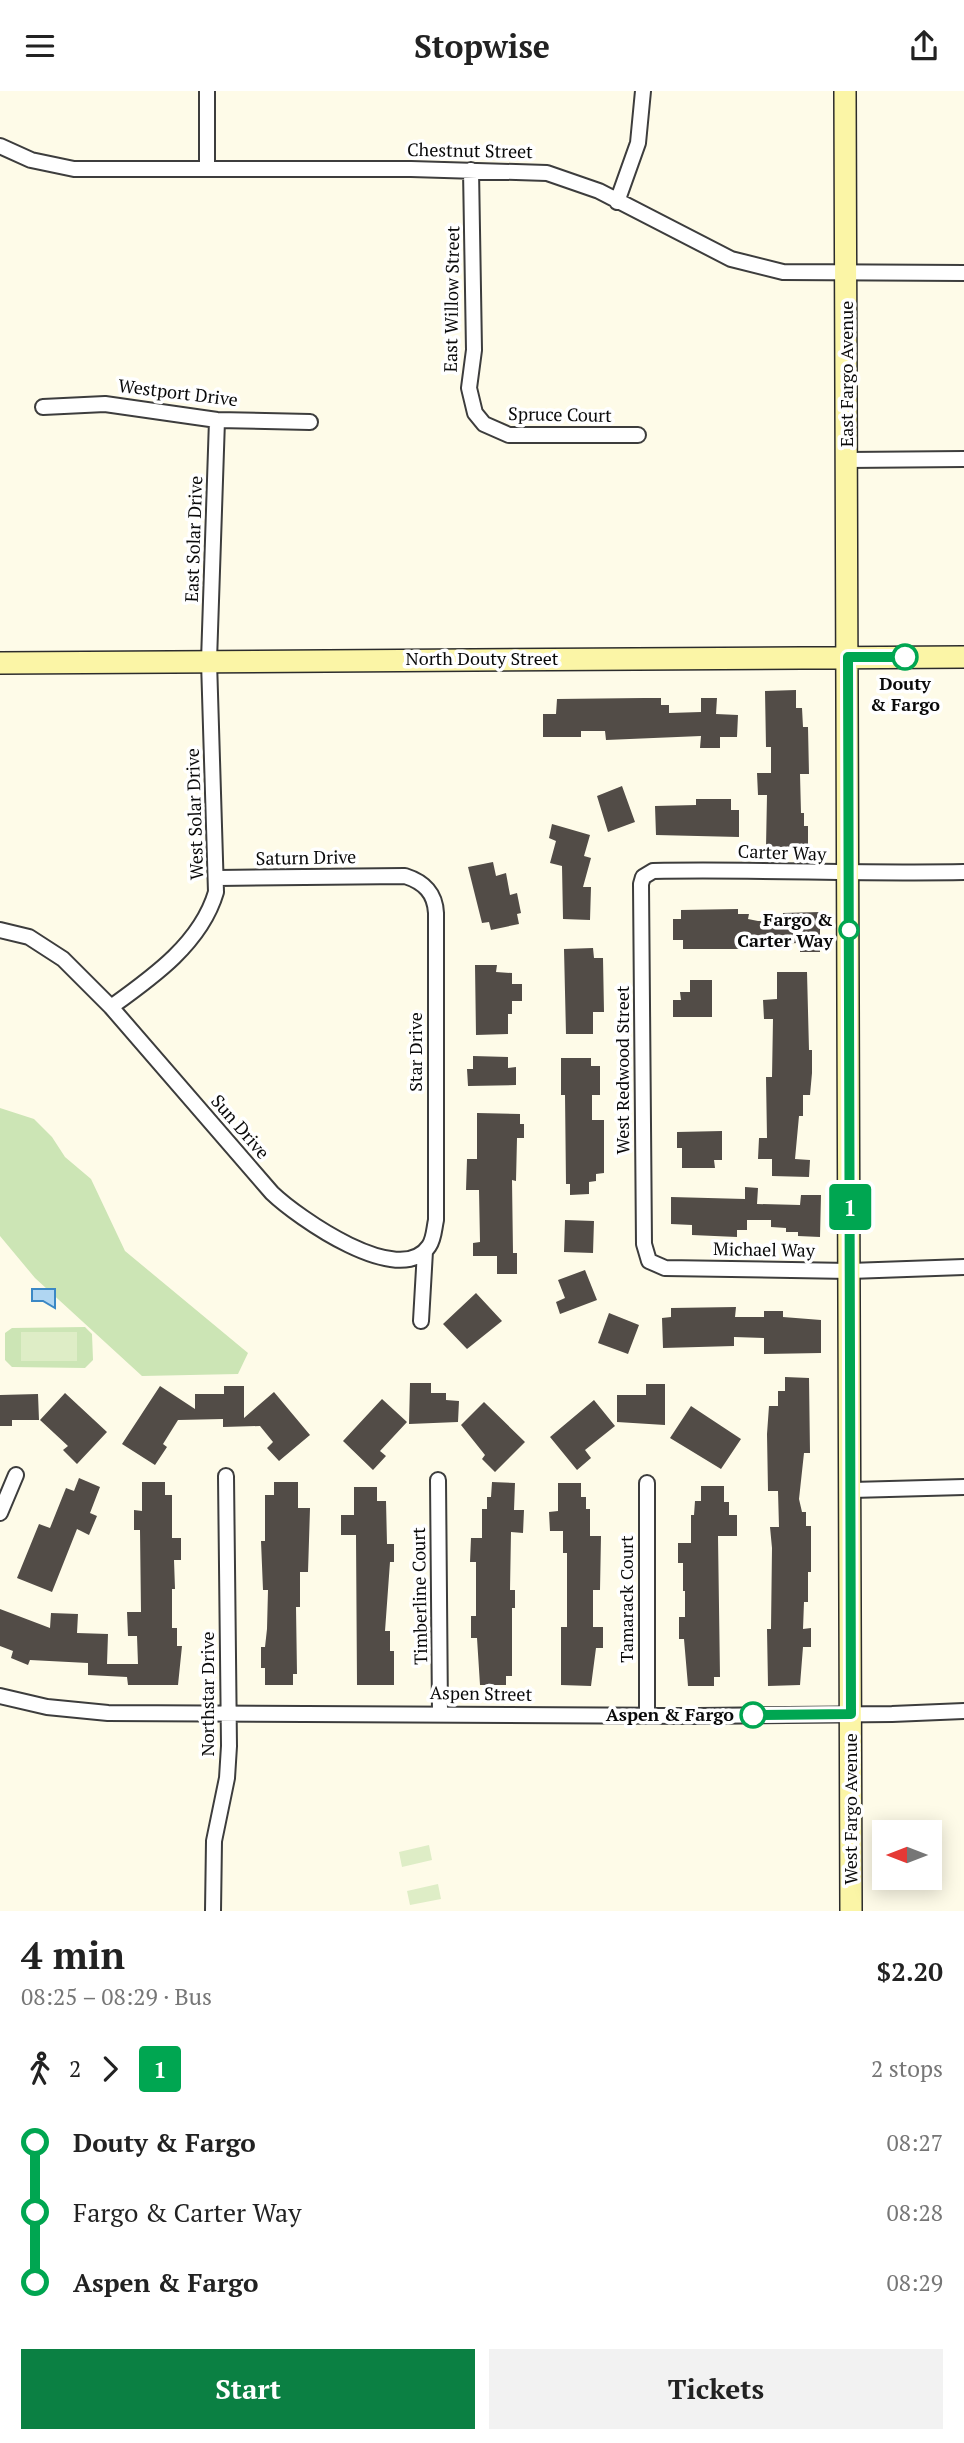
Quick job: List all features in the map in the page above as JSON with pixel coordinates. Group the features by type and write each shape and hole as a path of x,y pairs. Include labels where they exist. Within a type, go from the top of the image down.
{"main road":[{"name":"East Fargo Avenue","path":"845,91 848,657"},
{"name":"West Fargo Avenue","path":"848,657 851,1911"},
{"name":"North Douty Street","path":"0,663 964,657"}],"street":[{"path":"207,91 208,169"},
{"path":"617,202 638,143 643,91"},
{"name":"Chestnut Street","path":"0,146 55,167 547,173 588,187 695,243 762,269 964,273"},
{"name":"East Willow Street","path":"471,170 474,350 469,399 484,424"},
{"name":"Westport Drive","path":"43,408 105,404 217,420 310,422"},
{"name":"East Solar Drive","path":"209,660 217,420"},
{"name":"Spruce Court","path":"484,424 509,435 638,435"},
{"path":"847,460 964,459"},
{"name":"West Solar Drive","path":"111,1007 155,974 193,937 213,904 218,878 209,660"},
{"name":"Carter Way","path":"643,877 653,871 849,874 964,872"},
{"name":"Saturn Drive","path":"218,878 396,876"},
{"name":"Star Drive","path":"396,876 405,876 422,883 436,905 436,1220 432,1239 425,1251"},
{"name":"West Redwood Street","path":"643,877 644,1233 649,1261"},
{"name":"Sun Drive","path":"0,930 30,937 46,946 111,1007 272,1193 294,1214 351,1248 400,1260 411,1259 425,1251"},
{"path":"421,1321 425,1251"},
{"name":"Michael Way","path":"649,1261 665,1268 850,1271 964,1267"},
{"path":"0,1513 16,1475"},
{"name":"Northstar Drive","path":"213,1911 214,1841 227,1778 226,1476"},
{"name":"Timberline Court","path":"438,1480 440,1712"},
{"name":"Tamarack Court","path":"647,1483 647,1715"},
{"path":"852,1490 964,1487"},
{"name":"Aspen Street","path":"0,1696 76,1711 228,1714 440,1712 647,1715 964,1711"}],"green space":[{"path":"0,1108 34,1119 52,1137 65,1157 91,1179 125,1251 248,1353 238,1374 142,1376 35,1278 0,1236"},
{"path":"85,1327 92,1334 93,1360 85,1368 12,1367 5,1360 5,1333 12,1328"},
{"path":"21,1332 77,1332 77,1361 21,1361"},
{"path":"429,1845 432,1860 402,1867 399,1852"},
{"path":"438,1884 441,1899 410,1905 407,1891"}],"water":[{"path":"32,1289 55,1289 55,1308 43,1301 32,1301"}],"building":[{"path":"796,690 796,708 802,708 803,727 808,727 809,774 800,774 801,813 804,813 804,826 808,826 808,848 766,847 767,795 758,795 757,773 771,773 771,747 766,747 765,691"},
{"path":"661,698 661,705 669,705 669,713 701,712 701,698 717,698 716,714 738,715 737,737 720,737 720,748 700,748 701,736 606,740 605,731 581,731 581,737 543,737 543,714 556,714 557,699"},
{"path":"622,786 635,822 608,832 597,796"},
{"path":"696,799 731,799 731,810 739,810 739,837 656,835 655,806 696,805"},
{"path":"552,824 590,835 584,856 591,858 583,887 591,887 590,920 563,919 562,866 550,863 556,841 549,838"},
{"path":"493,862 496,876 506,873 510,895 517,893 521,913 517,914 519,924 491,930 489,922 482,923 468,867"},
{"path":"738,909 738,914 749,914 748,919 758,921 783,921 783,913 820,912 820,952 800,952 800,943 757,944 757,949 683,949 683,940 673,940 673,919 681,919 681,910"},
{"path":"593,948 594,958 603,958 604,1012 593,1012 593,1034 566,1034 564,949"},
{"path":"475,965 497,965 496,972 512,973 512,984 522,984 522,1001 512,1001 512,1014 508,1014 508,1034 476,1035"},
{"path":"777,972 807,972 812,1073 810,1095 803,1095 803,1116 799,1116 795,1159 810,1160 809,1177 772,1176 772,1159 758,1159 759,1138 767,1138 766,1077 772,1077 773,1019 764,1019 763,1000 777,999"},
{"path":"690,980 712,980 712,1017 673,1017 673,1000 681,1000 680,992 690,992"},
{"path":"473,1056 508,1057 508,1068 516,1067 516,1085 468,1086 467,1069 473,1069"},
{"path":"561,1058 591,1058 591,1066 600,1066 600,1095 592,1095 592,1120 604,1120 604,1173 596,1174 596,1181 589,1182 589,1194 570,1195 570,1184 566,1184 565,1095 561,1095"},
{"path":"477,1113 520,1114 520,1124 524,1124 524,1138 517,1138 516,1181 512,1180 513,1253 517,1253 517,1274 497,1274 497,1256 473,1256 473,1243 480,1242 479,1190 466,1190 467,1159 477,1159"},
{"path":"722,1131 722,1160 714,1160 715,1168 682,1168 682,1148 677,1148 677,1132"},
{"path":"745,1187 758,1188 757,1204 800,1205 801,1195 821,1195 820,1237 798,1236 798,1232 786,1232 786,1228 771,1227 771,1220 747,1220 747,1230 737,1230 737,1237 692,1235 692,1225 671,1224 671,1197 745,1199"},
{"path":"565,1220 594,1221 593,1253 564,1252"},
{"path":"585,1270 597,1300 560,1314 556,1302 565,1298 558,1280"},
{"path":"476,1293 502,1321 467,1349 443,1324"},
{"path":"736,1307 735,1317 764,1317 764,1311 783,1311 783,1317 821,1320 821,1353 764,1354 764,1338 734,1337 734,1346 663,1348 662,1318 671,1317 671,1308"},
{"path":"609,1313 639,1325 628,1354 598,1343"},
{"path":"785,1377 809,1378 810,1453 804,1453 799,1499 802,1512 806,1512 806,1526 811,1526 811,1572 808,1572 808,1602 804,1602 803,1629 811,1628 811,1647 803,1647 800,1685 768,1686 767,1629 771,1629 770,1527 779,1527 778,1491 768,1491 767,1434 769,1406 778,1406 778,1391 785,1391"},
{"path":"410,1383 431,1383 431,1393 446,1393 446,1400 459,1401 458,1422 409,1424"},
{"path":"646,1384 665,1384 665,1425 617,1422 617,1395 646,1395"},
{"path":"160,1386 195,1409 195,1394 224,1394 224,1386 244,1386 244,1418 274,1392 310,1435 279,1461 267,1448 273,1442 260,1426 223,1427 223,1419 178,1420 163,1444 167,1447 155,1465 122,1444"},
{"path":"65,1393 107,1432 77,1464 63,1450 68,1446 40,1420"},
{"path":"38,1394 39,1420 12,1420 12,1426 0,1426 0,1395"},
{"path":"382,1399 407,1422 380,1451 386,1456 373,1470 343,1441"},
{"path":"594,1400 615,1426 585,1450 591,1458 577,1470 550,1437"},
{"path":"484,1402 525,1442 495,1472 482,1459 485,1455 461,1425"},
{"path":"691,1406 741,1439 721,1469 670,1438"},
{"path":"79,1478 100,1487 90,1513 97,1516 89,1535 77,1529 52,1592 17,1578 39,1524 50,1528 66,1488 74,1491"},
{"path":"142,1482 165,1482 165,1495 172,1495 172,1538 181,1538 181,1560 174,1560 175,1589 172,1589 172,1628 177,1628 177,1646 182,1646 178,1685 128,1685 127,1677 88,1675 88,1663 30,1660 28,1665 11,1658 13,1651 0,1646 0,1609 50,1628 51,1613 78,1614 77,1633 108,1634 107,1664 138,1664 137,1636 128,1636 127,1612 141,1612 140,1530 134,1530 134,1510 142,1511"},
{"path":"274,1482 298,1482 298,1508 310,1508 308,1572 300,1572 300,1607 296,1607 297,1674 293,1674 293,1685 265,1685 265,1668 261,1668 261,1647 265,1647 267,1629 268,1590 263,1590 261,1541 265,1541 265,1495 274,1495"},
{"path":"492,1482 515,1483 514,1510 524,1510 523,1533 511,1532 510,1590 515,1590 515,1608 512,1608 512,1676 506,1676 506,1685 480,1685 477,1638 471,1638 471,1616 476,1616 476,1562 470,1562 471,1538 482,1538 482,1509 487,1509 487,1497 491,1497"},
{"path":"558,1483 581,1483 581,1497 586,1497 586,1509 590,1509 590,1536 601,1536 600,1590 593,1590 593,1627 603,1627 603,1648 596,1648 591,1686 561,1685 561,1627 567,1627 567,1553 563,1553 563,1531 550,1531 549,1512 558,1511"},
{"path":"701,1486 724,1486 724,1502 729,1502 729,1515 737,1515 737,1536 718,1536 720,1677 714,1677 714,1686 688,1686 684,1639 679,1639 679,1617 685,1617 685,1591 683,1563 678,1563 678,1543 691,1543 691,1515 694,1515 695,1501 701,1501"},
{"path":"354,1487 377,1487 377,1501 386,1501 387,1544 394,1544 394,1562 390,1562 385,1631 390,1631 390,1651 394,1651 394,1685 357,1685 356,1535 341,1535 341,1515 354,1515"}],"bus line":[{"name":"1","path":"753,1715 851,1714 848,657 905,657"}],"place":[{"name":"Douty & Fargo","path":"905,657"},
{"name":"Fargo & Carter Way","path":"849,930"},
{"name":"Aspen & Fargo","path":"753,1715"}]}
